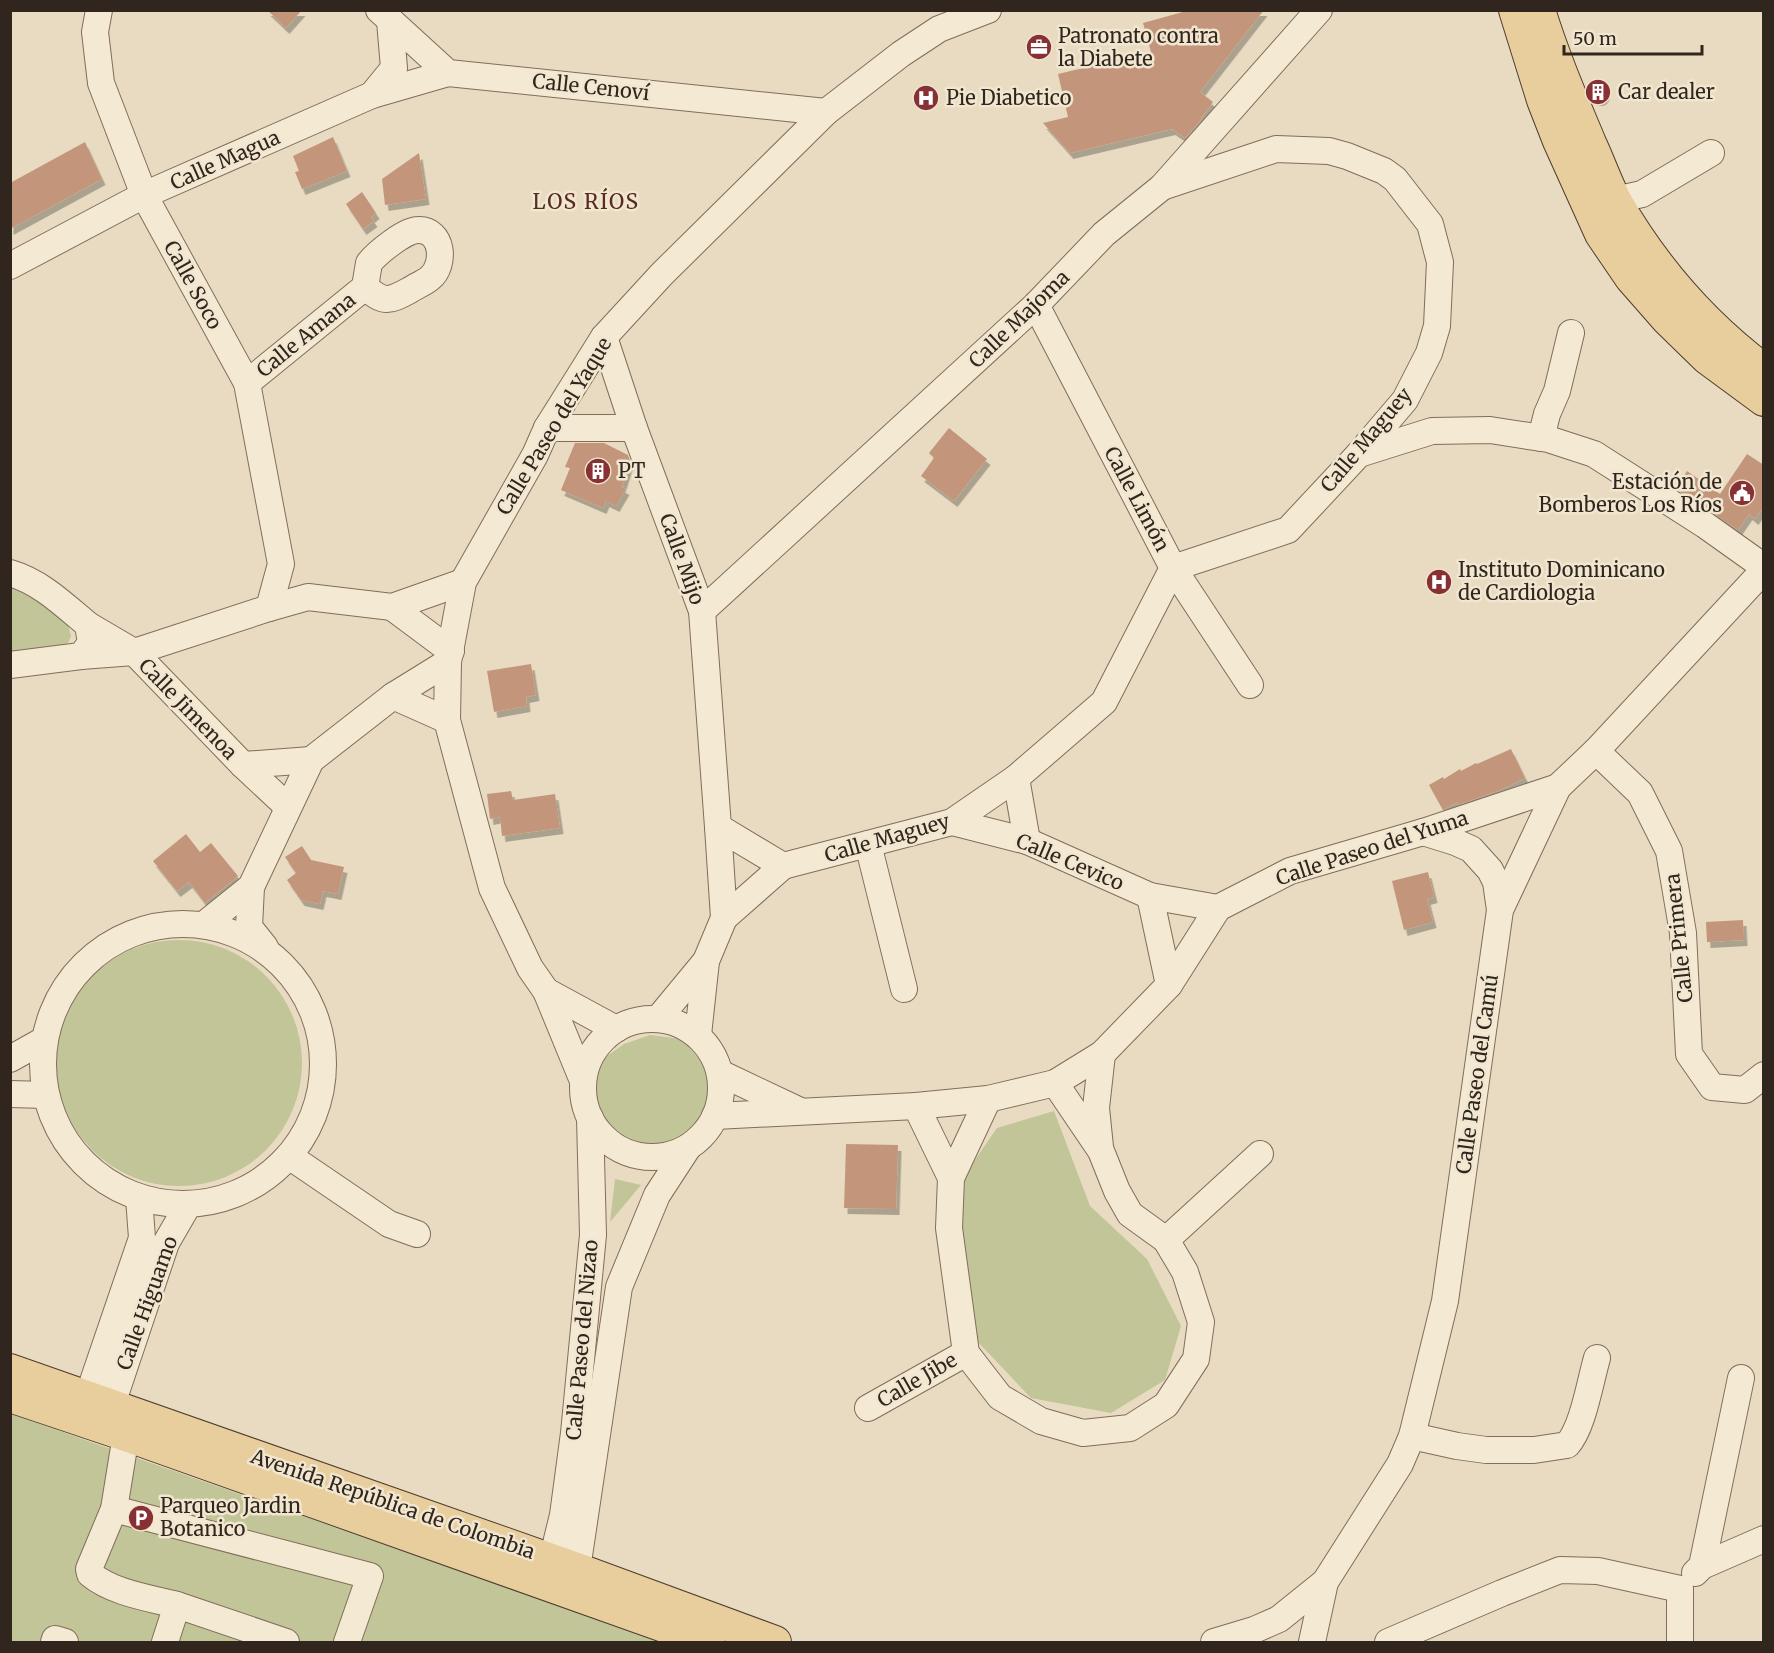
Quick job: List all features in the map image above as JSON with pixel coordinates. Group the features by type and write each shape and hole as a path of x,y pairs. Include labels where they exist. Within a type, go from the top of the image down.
{"main road":[{"path":"1515,10 1555,131 1579,189 1602,234 1631,278 1667,319 1707,358 1764,400"},
{"path":"1539,10 1575,107 1615,200 1638,237 1667,276 1709,323 1761,362"},
{"name":"Avenida República de Colombia","path":"10,1370 565,1565 775,1642"},
{"name":"Avenida República de Colombia","path":"10,1396 709,1642"}],"street":[{"name":"Calle Soco","path":"99,10 95,32 101,83 144,195 247,383 280,564 269,608"},
{"name":"Calle Paseo del Yaque","path":"584,1081 546,991 530,968 492,888 447,720 449,656 463,582 547,428 604,337 662,274 826,112 901,54 939,29 988,10"},
{"name":"Calle Majoma","path":"702,611 1036,305 1104,234 1162,187 1319,10"},
{"path":"385,16 448,73"},
{"path":"372,95 394,68 385,16"},
{"name":"Calle Magua","path":"10,266 144,195 372,95 448,73"},
{"name":"Calle Cenoví","path":"448,73 826,112"},
{"name":"Calle Maguey","path":"698,1035 706,961 724,918 783,866 952,822 1016,778 1104,702 1173,568 1288,530 1359,454 1405,400 1429,353 1437,326 1440,262 1430,224 1395,179 1384,171 1329,151 1276,149 1162,187"},
{"path":"1615,200 1642,195 1711,153"},
{"name":"Calle Amana","path":"247,383 365,287"},
{"name":"Calle Limón","path":"1036,305 1173,568 1250,685"},
{"path":"1541,438 1547,414 1557,391 1571,333"},
{"name":"Calle Mijo","path":"604,337 634,428 702,611 718,827"},
{"path":"1405,400 1432,431"},
{"path":"547,428 634,428"},
{"path":"1359,454 1432,431 1490,430 1541,438 1594,454 1705,525 1764,568"},
{"name":"Calle Soco","path":"280,564 308,597"},
{"name":"Calle Paseo del Camú","path":"1312,1642 1325,1582 1400,1464 1412,1436 1445,1301 1500,910 1558,787 1596,751 1764,568"},
{"name":"Calle Jimenoa","path":"10,573 36,584 88,625 134,652 243,765 288,807"},
{"path":"134,652 308,597 392,607 463,582"},
{"path":"269,951 238,933 205,924 161,924 119,937 84,963 58,998 44,1040 42,1067 46,1095 58,1129 79,1159 106,1182 139,1198 163,1204 188,1205 226,1198 260,1182 289,1156 308,1129 319,1098 324,1066 320,1033 310,1002 292,974 249,927 251,887 311,760 449,656 392,607"},
{"path":"81,656 91,643 88,625"},
{"name":"Calle Jimenoa","path":"10,665 134,652"},
{"path":"393,696 447,720"},
{"name":"Calle Primera","path":"1596,751 1640,793 1669,851 1683,933 1689,1054 1712,1086 1746,1090 1764,1075"},
{"name":"Calle Jimenoa","path":"243,765 311,760"},
{"path":"1016,778 1027,841"},
{"name":"Calle Paseo del Yuma","path":"1218,908 1290,871 1423,832 1558,787"},
{"name":"Calle Cevico","path":"952,822 1027,841 1150,896 1218,908"},
{"name":"Calle Maguey","path":"718,827 724,918"},
{"path":"718,827 783,866"},
{"path":"1423,832 1471,849 1490,870 1496,882 1500,910"},
{"path":"868,844 904,989"},
{"path":"205,924 251,887"},
{"path":"1150,896 1169,985"},
{"path":"715,1116 916,1106 988,1099 1055,1083 1102,1054 1169,985 1218,908"},
{"name":"Calle Maguey","path":"658,1019 706,961"},
{"name":"Calle Paseo del Yaque","path":"546,991 616,1029"},
{"path":"658,1019 679,1024 698,1035 712,1053 720,1073 721,1095 715,1116 703,1135 687,1149 665,1156 642,1157 619,1149 601,1134 590,1118 584,1100 584,1081 589,1061 600,1042 616,1029 636,1020 658,1019"},
{"path":"10,1059 44,1040"},
{"path":"1101,1151 1096,1108 1102,1054"},
{"path":"720,1073 801,1111"},
{"path":"988,1099 951,1178 949,1228 966,1353 1000,1397 1041,1421 1083,1433 1130,1428 1166,1405 1196,1359 1201,1322 1185,1272 1166,1240 1130,1214 1117,1191 1101,1151 1055,1083"},
{"path":"10,1094 46,1095"},
{"path":"916,1106 951,1178"},
{"name":"Calle Paseo del Nizao","path":"565,1565 563,1515 574,1433 593,1235 590,1118"},
{"name":"Calle Paseo del Nizao","path":"565,1565 619,1287 657,1195 687,1149"},
{"path":"1166,1240 1260,1154"},
{"path":"289,1156 389,1224 417,1234"},
{"name":"Calle Higuamo","path":"100,1400 142,1238 139,1198"},
{"name":"Calle Higuamo","path":"100,1400 166,1243 188,1205"},
{"name":"Calle Jibe","path":"868,1408 966,1353"},
{"path":"1412,1436 1486,1450 1534,1449 1567,1445 1574,1438 1597,1358"},
{"path":"1702,1566 1741,1378"},
{"path":"126,1435 114,1509 89,1569 90,1574 129,1592 177,1605 286,1642"},
{"path":"114,1509 370,1576 347,1642"},
{"path":"1680,1642 1680,1589 1702,1566 1764,1539"},
{"path":"1388,1642 1560,1570 1598,1571 1680,1589"},
{"path":"1214,1642 1254,1630 1279,1619 1325,1582"},
{"path":"165,1642 177,1605"},
{"path":"54,1642 55,1639 65,1642"}],"green space":[{"path":"10,581 29,589 68,624 71,636 68,643 11,659"},
{"path":"179,940 203,942 226,949 237,954 266,976 288,1005 293,1016 300,1039 302,1063 300,1087 293,1110 288,1121 266,1150 237,1172 226,1177 203,1184 179,1186 155,1184 132,1177 121,1172 92,1150 70,1121 65,1110 58,1087 56,1063 58,1039 65,1016 70,1005 92,976 121,954 132,949 155,942"},
{"path":"650,1035 682,1039 706,1067 712,1103 695,1139 665,1150 635,1153 605,1132 592,1095 600,1061 624,1044"},
{"path":"1054,1111 1090,1206 1147,1259 1181,1326 1165,1380 1111,1413 1031,1398 978,1342 960,1224 966,1173 997,1128"},
{"path":"615,1179 641,1185 610,1222"},
{"path":"11,1414 663,1642 11,1642"}],"building":[{"path":"267,10 302,10 286,28"},
{"path":"1190,10 1264,10 1200,92 1213,102 1202,119 1185,138 1172,129 1070,153 1043,123 1068,117 1058,74 1151,52 1143,23"},
{"name":"Car dealer","path":"1598,84 1604,86 1606,92 1604,98 1598,100 1592,98 1590,92 1592,86"},
{"path":"333,137 347,171 302,189 295,172 299,171 293,156"},
{"path":"85,142 102,179 10,229 10,183"},
{"path":"419,153 426,199 385,205 382,179"},
{"path":"362,192 376,213 371,217 374,221 363,229 346,204"},
{"path":"949,428 987,459 954,501 921,476 934,458 929,453"},
{"name":"PT","path":"575,443 604,443 628,455 630,461 622,487 626,489 616,506 606,501 603,508 561,490 570,468 565,467"},
{"name":"Estación de Bomberos Los Ríos","path":"1747,454 1764,465 1764,506 1755,519 1749,514 1738,530 1676,488 1687,471 1720,494"},
{"path":"531,664 536,695 526,697 527,706 494,712 487,671"},
{"path":"1511,749 1525,778 1458,805 1457,802 1443,810 1429,785 1460,769 1461,771"},
{"path":"511,791 513,800 555,794 560,828 502,836 500,817 490,819 487,794"},
{"path":"186,834 200,852 211,843 238,876 205,903 189,882 177,891 153,861"},
{"path":"302,846 311,860 344,867 338,894 323,891 320,904 301,900 287,880 296,873 285,857"},
{"path":"1428,872 1434,897 1427,899 1433,922 1404,930 1392,881"},
{"path":"1743,920 1744,940 1707,942 1706,922"},
{"path":"846,1144 898,1145 896,1209 844,1208"}],"place":[{"name":"Patronato contra la Diabete","path":"1039,47"},
{"name":"Car dealer","path":"1598,92"},
{"name":"Pie Diabetico","path":"926,98"},
{"name":"PT","path":"598,471"},
{"name":"Estación de Bomberos Los Ríos","path":"1742,493"},
{"name":"Instituto Dominicano de Cardiologia","path":"1439,582"},
{"name":"Parqueo Jardin Botanico","path":"141,1518"}],"district":[{"name":"LOS RÍOS","path":"586,202"}]}
